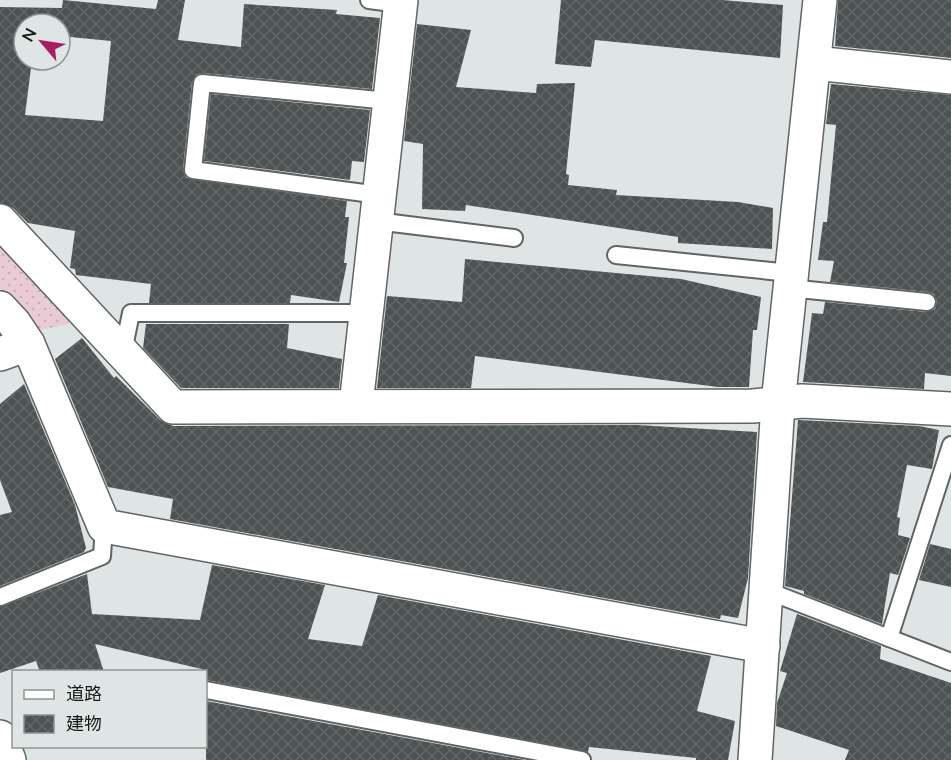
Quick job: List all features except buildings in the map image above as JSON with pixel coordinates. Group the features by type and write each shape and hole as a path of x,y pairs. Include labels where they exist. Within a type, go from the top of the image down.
{"street":[{"path":"760,758 763,646 778,404 820,0"},
{"path":"356,405 390,101 390,1"},
{"path":"814,63 951,77"},
{"path":"0,221 173,407 753,406 802,401 951,409"},
{"path":"0,308 14,323 14,349 104,526 763,646"},
{"path":"0,737 9,760"}],"lane":[{"path":"390,101 202,83 193,170 514,238"},
{"path":"616,255 927,302"},
{"path":"123,352 131,314 366,314"},
{"path":"889,638 951,445"},
{"path":"0,597 102,556 104,526"},
{"path":"768,591 951,662"},
{"path":"207,690 582,760"}],"shaded area":[{"path":"0,237 73,316 68,324 31,332 0,298"}]}
